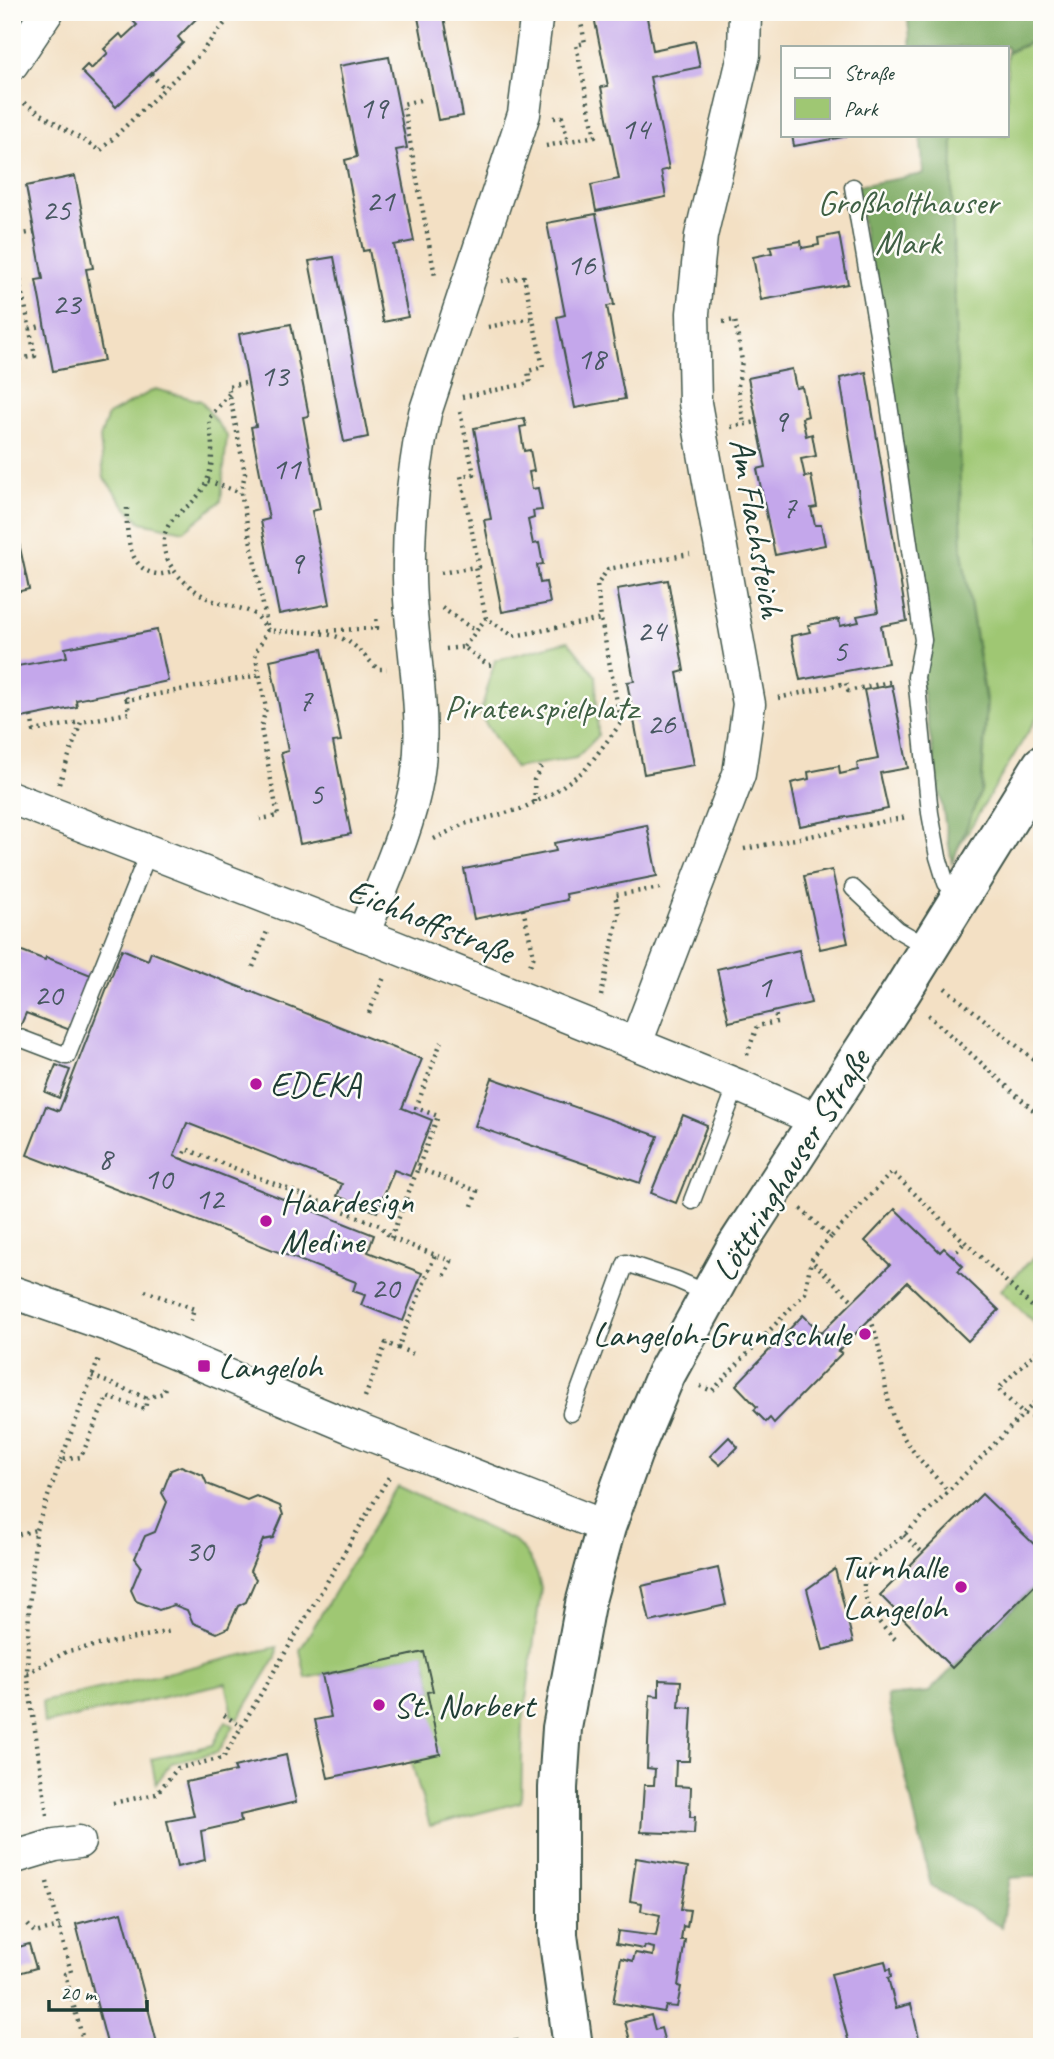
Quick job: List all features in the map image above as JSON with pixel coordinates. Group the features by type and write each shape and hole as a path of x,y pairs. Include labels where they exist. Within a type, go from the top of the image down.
{"street":[{"path":"12,64 47,12"},
{"path":"363,935 400,839 416,779 419,727 409,576 417,451 425,414 524,114 537,12"},
{"name":"Am Flachsteich","path":"636,1043 739,774 749,704 695,403 693,313 701,236 744,55 745,12"},
{"name":"Löttringhauser Straße","path":"573,2047 558,1935 558,1788 562,1728 585,1605 606,1527 633,1452 666,1374 709,1294 1042,765"},
{"name":"Eichhoffstraße","path":"12,798 636,1043 742,1071 819,1121"},
{"path":"12,1292 110,1326 394,1445 606,1527"},
{"path":"12,1858 67,1843"}],"lane":[{"path":"853,187 883,363 923,640 916,677 930,813 946,883 960,898"},
{"path":"12,1035 67,1055 149,851"},
{"path":"852,888 898,930 916,968"},
{"path":"692,1201 742,1071"},
{"path":"571,1413 626,1263 709,1294"}],"path":[{"path":"219,12 228,21"},
{"path":"24,103 100,151 198,56 234,12"},
{"path":"535,148 595,136 576,45 585,43 579,12"},
{"path":"151,74 164,88"},
{"path":"420,100 403,104 435,276"},
{"path":"550,119 562,117 568,142"},
{"path":"12,360 35,356 12,238 34,232"},
{"path":"464,396 530,383 528,371 543,368 524,277 492,284"},
{"path":"484,327 532,318"},
{"path":"713,324 735,320 742,361 738,386 744,425"},
{"path":"30,328 44,326"},
{"path":"244,383 228,386 245,473 241,493 268,631 255,653 266,708 261,728 278,816 260,819"},
{"path":"229,394 209,418 213,453 208,481 195,499 171,519 164,534 163,551 173,571 207,598 255,615 268,631 287,633 377,628 376,612 384,611"},
{"path":"453,478 474,474 460,410"},
{"path":"721,429 757,422"},
{"path":"453,572 479,567 461,476"},
{"path":"208,481 241,493"},
{"path":"127,508 126,529 130,549 141,566 157,574 173,571"},
{"path":"429,842 464,824 521,809 554,793 585,770 621,723 597,585 608,569 670,558"},
{"path":"475,568 486,618 514,636 601,619"},
{"path":"436,604 475,631"},
{"path":"464,647 486,618"},
{"path":"316,632 349,642 378,669 396,668"},
{"path":"444,649 464,647 488,665 495,664"},
{"path":"127,700 259,676"},
{"path":"767,700 846,683 848,691 916,677"},
{"path":"31,716 34,731 129,713 124,690"},
{"path":"57,788 81,722"},
{"path":"535,802 534,780 543,763"},
{"path":"733,851 930,813"},
{"path":"600,1000 618,913 615,895 698,881"},
{"path":"523,909 534,956 528,972"},
{"path":"253,967 265,936"},
{"path":"916,968 1042,1066"},
{"path":"916,968 1042,1118"},
{"path":"369,1013 383,978"},
{"path":"742,1071 757,1026 777,1022 775,1012"},
{"path":"391,1238 438,1116 415,1108 440,1042"},
{"path":"182,1160 186,1149 379,1225 391,1238 451,1261 444,1277"},
{"path":"418,1168 477,1191 472,1206"},
{"path":"666,1374 712,1391 805,1293 811,1260 892,1172 1042,1316"},
{"path":"793,1202 831,1237"},
{"path":"952,1256 966,1241"},
{"path":"398,1348 435,1255"},
{"path":"811,1260 853,1301"},
{"path":"145,1291 194,1309 190,1324"},
{"path":"870,1318 879,1341 881,1370 891,1411 912,1451 948,1491"},
{"path":"365,1397 386,1343 414,1354"},
{"path":"1042,1346 998,1389 1023,1414 1042,1420"},
{"path":"67,1843 44,1801 27,1673 29,1607 36,1530 99,1359"},
{"path":"92,1376 148,1398 163,1393 167,1384"},
{"path":"895,1639 876,1621 866,1597 864,1583 868,1568 1042,1395"},
{"path":"61,1460 81,1457 107,1397 145,1409 148,1398"},
{"path":"113,1803 156,1794 178,1768 223,1758 390,1474"},
{"path":"12,1536 36,1530"},
{"path":"904,1535 923,1553"},
{"path":"27,1673 68,1651 171,1631"},
{"path":"224,1715 242,1727"},
{"path":"47,1882 71,1972 65,1974 85,2047"},
{"path":"28,1925 36,1933 60,1927"}],"green space":[{"path":"907,12 1042,12 1042,37 1009,51 1009,46 911,46"},
{"path":"1042,38 1042,709 958,848 982,789 987,704 962,551 952,201 953,136 1009,136 1009,52"},
{"name":"Großholthauser Mark","path":"920,136 953,136 952,195 962,552 986,705 981,791 952,863 917,660 927,640 857,186 924,174"},
{"path":"155,389 201,401 227,436 221,501 184,531 141,522 104,478 100,438 108,415"},
{"name":"Piratenspielplatz","path":"568,641 596,676 598,736 576,758 515,768 480,715 495,660"},
{"path":"1042,1249 1042,1331 1001,1290"},
{"path":"397,1486 513,1540 532,1562 541,1588 523,1722 521,1802 430,1826 411,1760 427,1692 433,1691 424,1653 306,1678 300,1650"},
{"path":"1042,1578 1042,1876 1010,1878 1002,1927 931,1886 887,1696 929,1692"},
{"path":"277,1647 276,1657 238,1719 230,1714 232,1710 226,1683 44,1724 42,1702"},
{"path":"226,1721 234,1726 218,1752 171,1763 156,1784 151,1759 213,1745"}],"building":[{"path":"142,12 203,12 178,37 183,43 116,107 81,71 87,65 91,69 108,53 104,49 120,34 123,38 137,25 133,21"},
{"path":"417,12 443,12 463,116 438,120"},
{"path":"593,12 646,12 653,50 695,41 700,67 650,77 669,169 661,171 666,197 596,211 591,185 619,179 601,87 608,86"},
{"path":"389,57 407,148 396,150 414,241 394,245 408,317 383,322 369,250 363,251 345,160 357,157 339,66"},
{"path":"792,136 849,136 794,146"},
{"path":"75,176 93,268 86,269 104,361 53,371 36,280 43,279 26,186"},
{"path":"596,214 614,305 607,306 625,399 575,408 557,317 565,315 547,223"},
{"path":"839,234 848,284 761,300 753,257 772,253 770,246 801,241 802,248 819,245 818,238"},
{"path":"334,257 368,437 344,442 309,261"},
{"path":"291,324 309,416 303,417 320,509 312,511 330,604 279,614 261,521 269,519 251,427 256,426 239,334"},
{"path":"792,369 796,388 802,387 808,416 802,418 806,436 812,434 816,456 801,459 805,477 811,476 817,507 811,508 815,525 821,525 825,545 775,555 757,469 766,467 748,378"},
{"path":"866,372 907,621 881,626 888,663 800,680 791,636 810,632 808,625 839,619 840,626 859,622 857,616 878,612 840,378"},
{"path":"524,418 526,426 520,427 524,451 530,450 534,471 529,472 532,489 538,488 542,510 533,511 534,518 528,520 533,544 539,543 543,564 537,565 540,583 546,582 550,603 502,612 484,520 491,519 474,428"},
{"path":"12,511 29,589 12,593"},
{"path":"668,580 684,671 677,673 694,765 644,774 627,682 634,681 617,589"},
{"path":"157,630 168,681 76,700 77,707 12,720 12,667 67,657 65,648"},
{"path":"322,649 341,741 333,742 351,834 300,844 281,753 288,751 270,660"},
{"path":"892,685 908,768 880,773 888,809 800,826 791,783 809,779 808,772 839,766 840,774 858,770 857,763 878,759 864,690"},
{"path":"647,825 657,876 566,894 567,900 474,919 464,869 556,851 554,843"},
{"path":"832,870 848,943 820,949 804,876"},
{"path":"12,947 91,975 70,1030 26,1013 20,1027 12,1024"},
{"name":"EDEKA","path":"122,949 148,960 151,952 422,1059 402,1108 432,1120 410,1176 394,1170 377,1212 337,1196 342,1184 187,1123 174,1156 374,1235 368,1252 422,1273 403,1321 361,1305 365,1295 353,1291 356,1282 27,1155 46,1106 59,1111"},
{"path":"799,950 811,1003 729,1022 717,969"},
{"path":"56,1065 70,1070 59,1098 45,1092"},
{"path":"492,1078 658,1136 640,1183 475,1126"},
{"path":"683,1115 707,1125 676,1203 651,1193"},
{"path":"895,1209 940,1252 944,1248 963,1266 958,1271 999,1310 968,1341 907,1282 838,1351 842,1353 774,1423 770,1418 766,1422 754,1410 757,1407 736,1385 803,1315 821,1333 890,1265 865,1241"},
{"path":"729,1437 738,1447 720,1465 710,1456"},
{"path":"181,1466 203,1475 207,1484 247,1500 256,1496 280,1506 283,1515 273,1538 263,1540 250,1571 256,1579 246,1602 238,1606 228,1628 217,1633 193,1623 187,1610 174,1605 159,1610 136,1601 131,1590 141,1566 135,1558 145,1536 155,1532 167,1502 162,1493 171,1470"},
{"name":"Turnhalle Langeloh","path":"982,1494 1042,1552 1042,1578 952,1668 880,1595"},
{"path":"718,1568 726,1605 650,1622 642,1586"},
{"path":"835,1569 853,1642 823,1650 807,1589"},
{"name":"St. Norbert","path":"424,1652 433,1691 427,1692 440,1754 328,1778 315,1720 331,1717 322,1675"},
{"path":"659,1680 681,1681 679,1707 692,1708 689,1761 676,1761 675,1786 691,1787 690,1817 695,1817 694,1834 641,1832 644,1785 654,1785 655,1769 647,1768 650,1695 659,1696"},
{"path":"286,1755 296,1802 240,1815 241,1822 201,1831 205,1860 177,1867 167,1821 194,1816 186,1782 236,1771 234,1767"},
{"path":"636,1858 688,1867 681,1909 690,1910 687,1927 683,1926 681,1940 685,1940 678,1986 681,1987 677,2007 666,2006 664,2012 613,2003 621,1958 633,1961 635,1953 653,1956 654,1948 616,1944 618,1931 656,1936 660,1915 641,1911 642,1903 630,1901"},
{"path":"122,1912 158,2047 108,2047 76,1924"},
{"path":"29,1944 36,1968 12,1975 12,1949"},
{"path":"885,1961 887,1970 890,1969 891,1977 888,1978 896,2008 911,2004 921,2047 850,2047 831,1974"},
{"path":"651,2015 655,2030 661,2028 666,2047 632,2047 625,2022"},
{"path":"517,2040 518,2047 486,2047 486,2045"}],"place":[{"name":"EDEKA","path":"256,1084"},
{"name":"Haardesign Medine","path":"266,1221"},
{"name":"Langeloh-Grundschule","path":"865,1334"},
{"name":"Langeloh","path":"204,1366"},
{"name":"Turnhalle Langeloh","path":"961,1587"},
{"name":"St. Norbert","path":"379,1705"}]}
